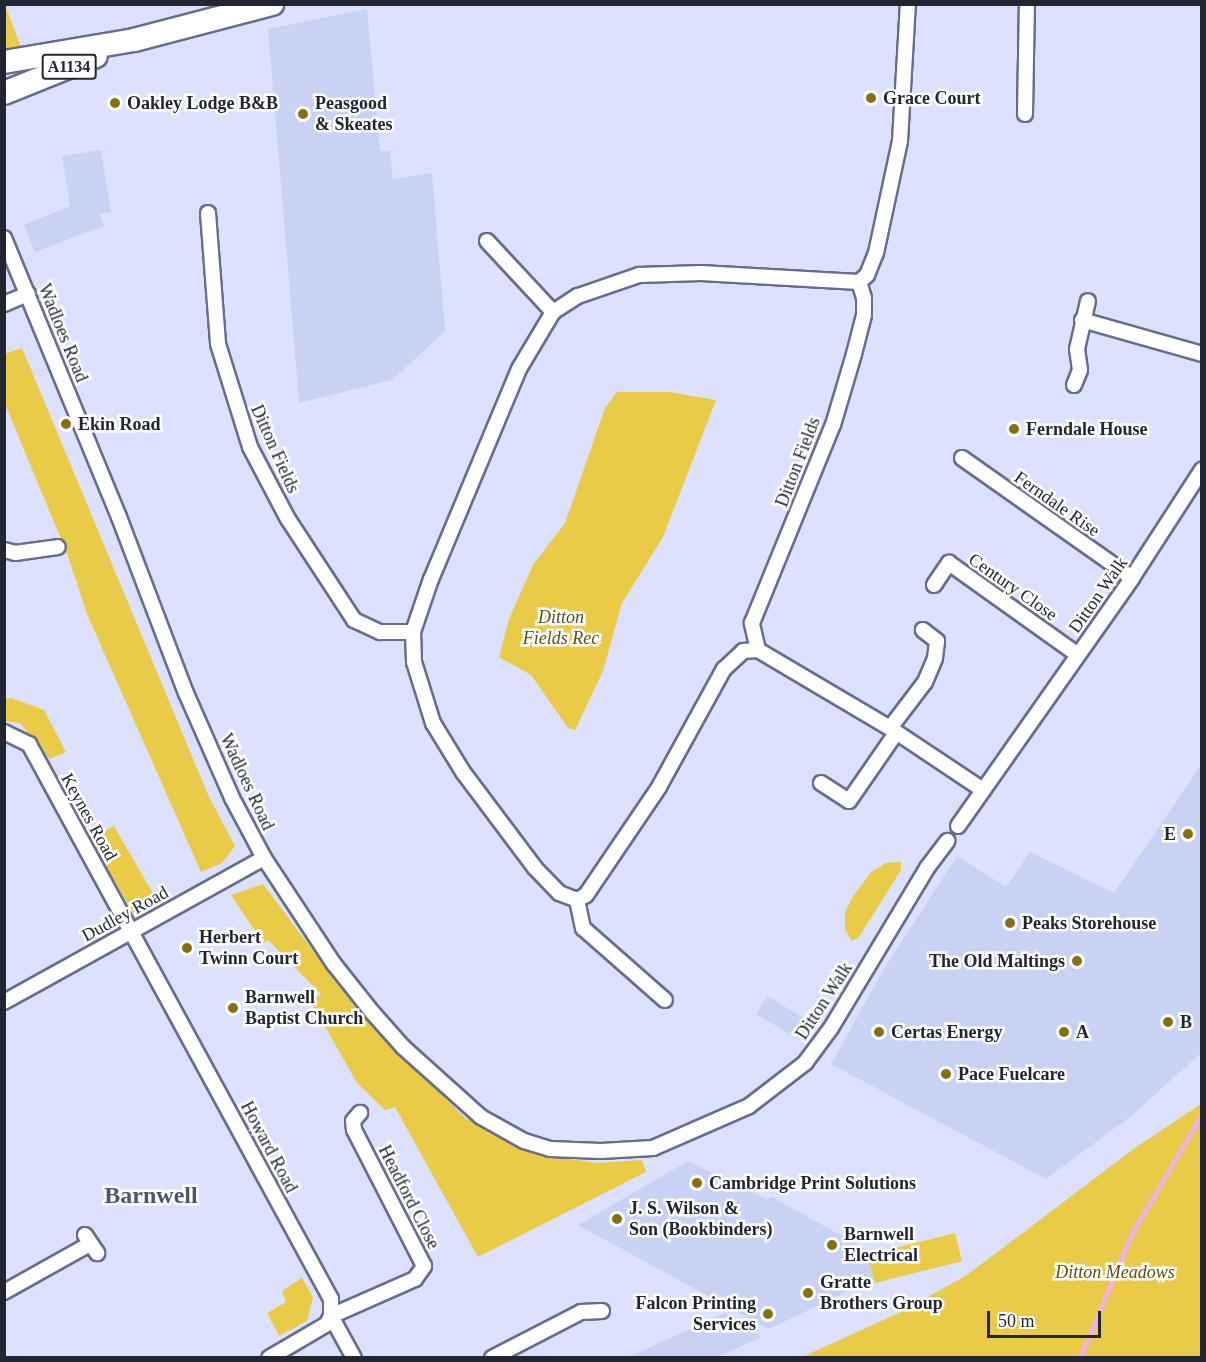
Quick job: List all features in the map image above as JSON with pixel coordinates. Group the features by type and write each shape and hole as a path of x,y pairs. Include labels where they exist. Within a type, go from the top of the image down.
{"main road":[{"name":"A1134","path":"4,62 134,40 266,5"},
{"name":"A1134","path":"4,93 134,40"}],"street":[{"path":"577,900 559,893 520,851 433,723 416,673 413,632 431,579 519,369 553,312 578,296 639,275 701,273 859,282 867,275 876,254 900,141 908,4"},
{"path":"1025,114 1028,4"},
{"path":"1011,97 1026,98"},
{"name":"Ditton Fields","path":"208,213 218,344 250,447 288,519 354,620 380,632 413,632"},
{"name":"Wadloes Road","path":"4,238 186,693 232,798 264,858 334,964 403,1047 481,1117 524,1141 550,1149 653,1148"},
{"path":"487,241 553,312"},
{"name":"Ditton Fields","path":"758,650 752,623 832,425 854,354 864,315 864,298 859,282"},
{"path":"4,304 28,294"},
{"path":"1074,385 1080,369 1077,349 1088,301"},
{"path":"1082,320 1202,354"},
{"name":"Ferndale Rise","path":"962,458 1132,578"},
{"name":"Ditton Walk","path":"958,826 1132,578 1202,470"},
{"path":"4,550 15,553 58,547"},
{"name":"Century Close","path":"934,585 949,563 1078,655"},
{"path":"821,783 849,801 925,682 935,658 938,641 923,630"},
{"path":"577,900 586,895 599,880 659,787 724,669 734,657 758,650 893,731 983,790"},
{"name":"Keynes Road","path":"4,732 29,744 131,931"},
{"name":"Ditton Walk","path":"653,1148 749,1106 805,1063 831,1028 921,878 947,841"},
{"name":"Dudley Road","path":"4,1002 264,858"},
{"path":"577,900 584,928 665,1000"},
{"name":"Howard Road","path":"131,931 330,1299 331,1316 354,1358"},
{"name":"Headford Close","path":"331,1316 415,1279 424,1266 354,1130 353,1122 360,1113"},
{"path":"4,1292 91,1244"},
{"path":"492,1358 582,1312 602,1311"},
{"path":"269,1358 318,1330 331,1316"}],"shaded area":[{"path":"367,9 380,151 390,151 393,179 432,173 445,331 392,380 299,403 268,29"},
{"path":"101,150 111,212 99,214 104,226 35,252 24,225 70,206 62,156"},
{"path":"1201,765 1201,1053 1131,1116 1046,1179 831,1064 884,969 957,856 1006,887 1030,852 1114,893"},
{"path":"767,996 810,1022 799,1040 756,1014"},
{"path":"688,1161 766,1199 772,1197 898,1267 769,1329 578,1225"},
{"path":"725,1313 761,1337 718,1357 629,1357"}],"green space":[{"path":"5,5 21,47 5,48"},
{"path":"22,348 209,797 235,846 222,863 201,872 87,614 68,556 5,404 4,354"},
{"name":"Ditton Fields Rec","path":"617,392 669,392 716,400 663,537 622,603 603,671 575,730 568,728 531,675 499,657 509,619 533,565 565,523 605,408"},
{"path":"11,698 44,710 66,752 50,759 20,723 5,721 5,699"},
{"path":"114,826 158,901 134,915 91,840"},
{"path":"901,862 901,870 859,937 852,941 845,930 845,913 852,898 871,872 886,863"},
{"path":"263,884 353,1004 465,1118 544,1155 597,1163 642,1160 646,1172 478,1257 395,1107 385,1110 357,1083 310,1000 321,994 268,940 263,943 231,895"},
{"name":"Ditton Meadows","path":"1201,1104 1201,1357 802,1357 899,1313 967,1275 1135,1148"},
{"path":"955,1233 962,1261 875,1283 868,1255"},
{"path":"302,1278 313,1297 307,1321 279,1336 267,1313 286,1302 282,1291"}],"waterway":[{"path":"1080,1358 1131,1235 1202,1114"}],"place":[{"name":"Grace Court","path":"871,98"},
{"name":"Oakley Lodge B&B","path":"115,103"},
{"name":"Peasgood & Skeates","path":"303,114"},
{"name":"Ekin Road","path":"66,424"},
{"name":"Ferndale House","path":"1014,429"},
{"name":"E","path":"1188,834"},
{"name":"Peaks Storehouse","path":"1010,923"},
{"name":"Herbert Twinn Court","path":"187,948"},
{"name":"The Old Maltings","path":"1077,961"},
{"name":"Barnwell Baptist Church","path":"233,1008"},
{"name":"B","path":"1168,1022"},
{"name":"Certas Energy","path":"879,1032"},
{"name":"A","path":"1064,1032"},
{"name":"Pace Fuelcare","path":"946,1074"},
{"name":"Cambridge Print Solutions","path":"697,1183"},
{"name":"J. S. Wilson & Son (Bookbinders)","path":"617,1219"},
{"name":"Barnwell Electrical","path":"832,1245"},
{"name":"Gratte Brothers Group","path":"808,1293"},
{"name":"Falcon Printing Services","path":"768,1314"}],"district":[{"name":"Barnwell","path":"151,1196"}]}
